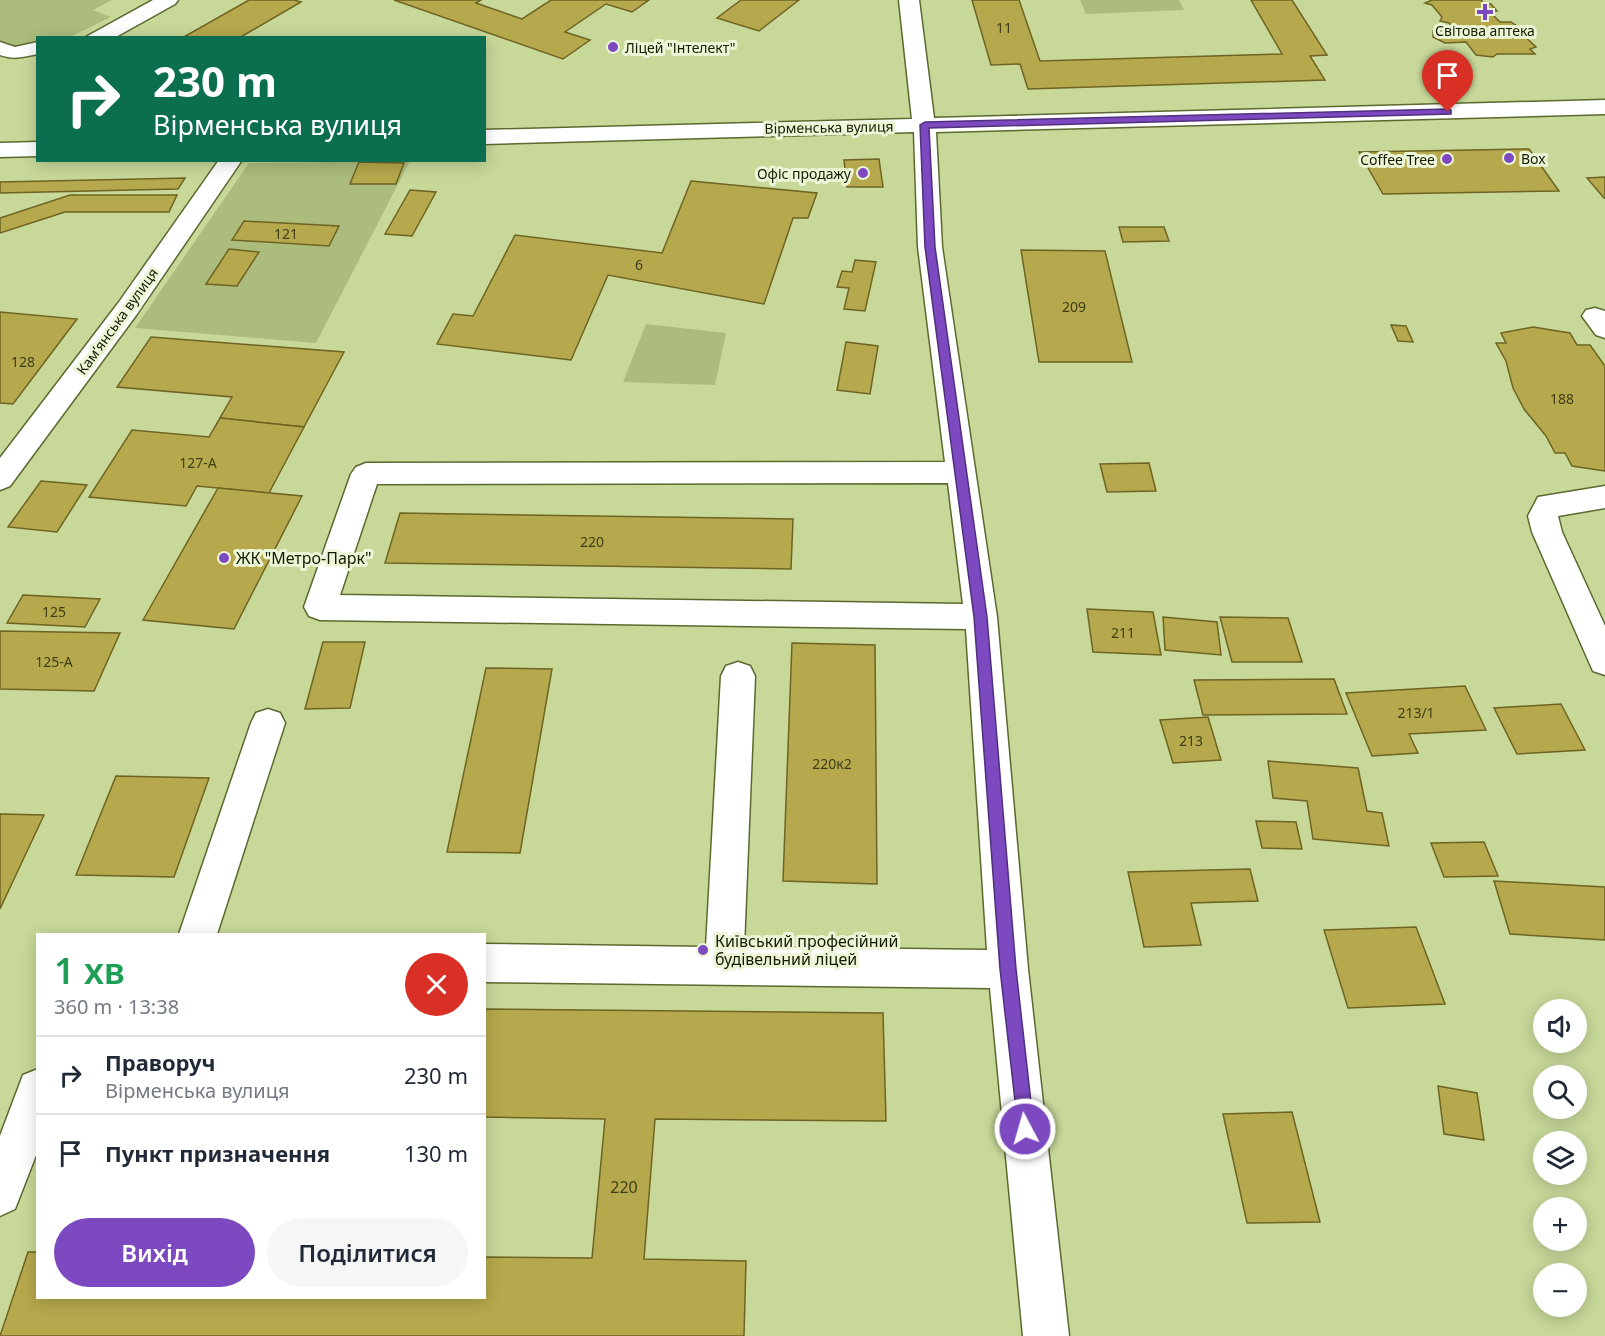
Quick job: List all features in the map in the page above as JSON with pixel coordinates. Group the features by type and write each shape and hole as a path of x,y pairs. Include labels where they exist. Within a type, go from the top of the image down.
{"street":[{"path":"102,36 168,0"},
{"path":"909,0 920,103 925,125 930,247 959,472 981,617 1008,969 1046,1336"},
{"path":"5,56 36,48"},
{"name":"Вірменська вулиця","path":"486,137 1605,107"},
{"path":"0,150 36,149"},
{"name":"Камʼянська вулиця","path":"0,478 128,308 230,162"},
{"path":"959,472 366,474 320,607 981,617"},
{"path":"1605,497 1549,505 1543,516 1547,532 1605,662"},
{"path":"724,965 738,676"},
{"path":"198,933 268,723"},
{"path":"486,963 1008,969"},
{"path":"0,1194 36,1095"}],"green space":[{"path":"0,0 112,0 93,10 111,17 72,36 36,36 36,47 26,50 0,41"},
{"path":"1080,0 1179,0 1184,10 1086,14"},
{"path":"409,162 316,343 135,328 249,163"},
{"path":"646,324 726,333 715,385 623,382"}],"building":[{"path":"249,0 301,2 242,36 186,36"},
{"path":"394,0 481,0 476,3 522,19 551,0 649,0 632,12 606,4 565,32 590,40 563,59"},
{"path":"741,0 799,0 759,31 717,18"},
{"path":"972,0 1019,0 1040,61 1282,54 1251,0 1292,0 1327,55 1310,56 1325,80 1028,89 1020,64 991,65"},
{"path":"1432,0 1481,0 1484,4 1491,4 1497,11 1489,11 1500,22 1511,22 1523,30 1520,32 1536,47 1530,49 1535,54 1497,54 1493,57 1476,55 1466,42 1445,43 1433,37 1433,31 1455,30 1449,23 1440,21 1442,17 1432,5 1425,3"},
{"path":"1529,149 1559,191 1383,194 1359,152"},
{"name":"Офіс продажу","path":"879,159 883,187 847,187 844,160"},
{"path":"359,162 404,163 396,184 350,184"},
{"path":"1605,177 1605,198 1604,198 1587,178"},
{"path":"185,178 178,189 0,193 0,182"},
{"path":"691,181 817,193 808,218 793,218 764,304 608,275 571,360 437,344 453,314 473,316 515,235 662,253"},
{"path":"410,190 436,192 412,236 385,234"},
{"path":"70,195 177,195 169,212 65,212 0,233 0,218"},
{"path":"244,221 339,226 329,246 232,240"},
{"path":"1119,227 1164,227 1169,241 1123,242"},
{"path":"229,249 259,252 237,286 206,284"},
{"path":"1021,250 1105,251 1132,362 1039,362"},
{"path":"855,260 876,262 865,311 844,309 849,288 837,287 842,271 852,272"},
{"path":"0,312 77,319 13,404 0,403"},
{"path":"1391,325 1406,326 1413,342 1398,341"},
{"path":"1533,327 1570,333 1577,345 1590,345 1605,366 1605,471 1572,466 1565,453 1555,453 1546,436 1524,409 1513,388 1506,361 1496,343 1506,343 1501,333"},
{"path":"151,337 344,352 304,427 220,418 232,397 117,387"},
{"path":"846,342 878,346 870,394 837,390"},
{"path":"220,418 304,427 269,493 197,486 186,506 89,497 132,430 209,437"},
{"path":"1149,463 1156,491 1107,492 1100,464"},
{"path":"41,481 87,485 57,532 8,527"},
{"name":"ЖК \"Метро-Парк\"","path":"218,488 302,496 234,629 143,620"},
{"path":"400,513 793,519 791,569 385,563"},
{"path":"23,595 100,599 85,627 7,623"},
{"path":"1087,609 1153,612 1161,655 1093,652"},
{"path":"1163,617 1217,622 1221,655 1165,650"},
{"path":"1220,617 1288,618 1302,662 1232,662"},
{"path":"0,631 120,633 94,691 0,689"},
{"path":"323,642 365,642 350,708 305,709"},
{"path":"792,643 875,645 877,884 783,881"},
{"path":"486,668 552,669 520,853 447,852"},
{"path":"1334,679 1347,714 1203,715 1194,680"},
{"path":"1465,686 1486,730 1409,734 1418,753 1372,756 1346,693"},
{"path":"1561,704 1585,750 1517,754 1494,708"},
{"path":"1208,717 1221,760 1173,763 1160,720"},
{"path":"1268,761 1358,768 1367,811 1382,813 1389,846 1313,839 1307,801 1273,798"},
{"path":"116,776 209,778 174,877 76,875"},
{"path":"0,814 44,815 0,909"},
{"path":"1256,821 1296,822 1302,849 1262,848"},
{"path":"1484,842 1498,876 1444,877 1431,843"},
{"path":"1250,869 1258,901 1191,903 1201,945 1144,947 1128,872"},
{"path":"1494,881 1605,887 1605,940 1510,934"},
{"path":"1416,927 1445,1004 1348,1008 1324,930"},
{"path":"486,1009 883,1013 886,1121 655,1119 644,1259 746,1261 744,1336 0,1336 28,1252 36,1252 36,1299 486,1299 486,1257 592,1258 605,1119 486,1117"},
{"path":"1438,1086 1477,1093 1484,1140 1444,1134"},
{"path":"1292,1112 1320,1222 1247,1223 1223,1114"}],"place":[{"name":"Світова аптека","path":"1485,12"},
{"name":"Ліцей \"Інтелект\"","path":"613,47"},
{"name":"Box","path":"1509,158"},
{"name":"Coffee Tree","path":"1447,159"},
{"name":"Офіс продажу","path":"863,173"},
{"name":"ЖК \"Метро-Парк\"","path":"224,558"},
{"name":"Київський професійний будівельний ліцей","path":"703,950"}],"route":[{"path":"1025,1129 1008,969 981,617 959,472 930,247 925,125 1448,112"}]}
